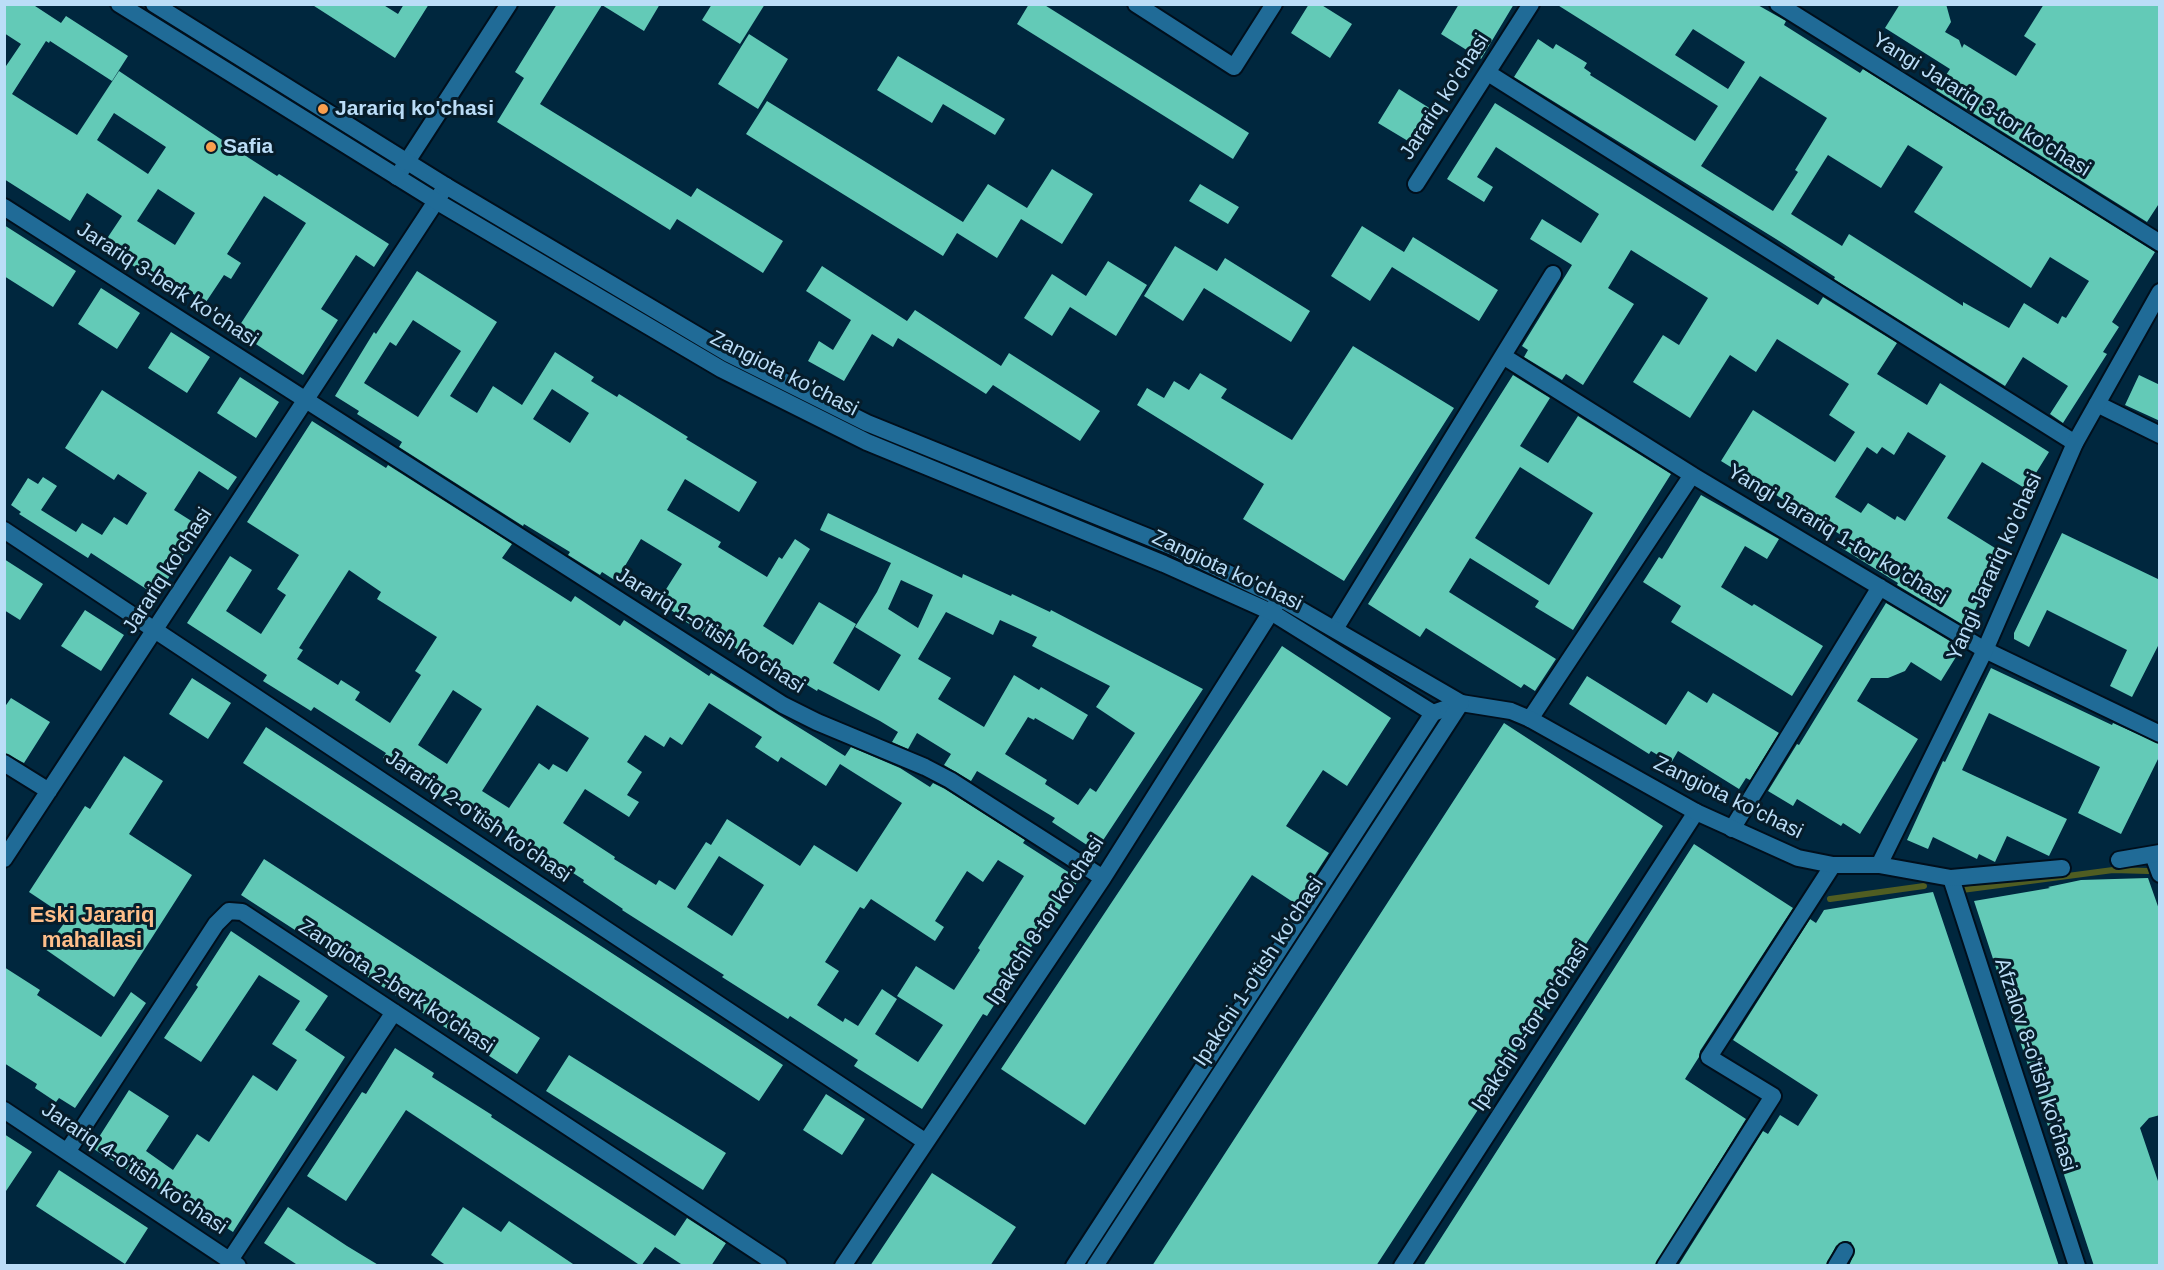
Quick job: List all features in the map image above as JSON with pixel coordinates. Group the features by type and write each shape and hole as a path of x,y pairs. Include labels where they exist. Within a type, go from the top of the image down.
{"street":[{"name":"Zangiota ko'chasi","path":"119,4 436,201 721,369 867,442 1164,564 1271,612 1433,712 1461,703"},
{"name":"Zangiota ko'chasi","path":"154,4 446,186 729,354 867,423 1173,547 1280,598 1461,703 1511,711 1530,719 1696,812 1732,829 1798,858 1833,865 1880,866 1951,878 2062,868"},
{"path":"397,177 509,4"},
{"path":"1136,4 1234,67 1274,4"},
{"name":"Jarariq ko'chasi","path":"1416,184 1532,4"},
{"name":"Yangi Jarariq 3-tor ko'chasi","path":"1778,4 2160,243"},
{"path":"1488,73 2075,443"},
{"name":"Jarariq ko'chasi","path":"4,859 446,186"},
{"name":"Jarariq 3-berk ko'chasi","path":"4,207 305,401"},
{"path":"1335,629 1553,274"},
{"name":"Yangi Jarariq ko'chasi","path":"1880,866 1985,650 2075,443 2160,292"},
{"name":"Yangi Jarariq 1-tor ko'chasi","path":"1503,356 1692,475 1985,650 2160,734"},
{"name":"Jarariq 1-o'tish ko'chasi","path":"305,401 783,705 951,780 1103,878"},
{"path":"2097,404 2160,435"},
{"path":"1530,719 1692,475"},
{"name":"Jarariq 2-o'tish ko'chasi","path":"4,530 926,1142"},
{"path":"1732,829 1880,587"},
{"name":"Ipakchi 8-tor ko'chasi","path":"843,1266 1103,878 1280,598"},
{"name":"Ipakchi 1-o'tish ko'chasi","path":"1095,1266 1461,703"},
{"name":"Ipakchi 1-o'tish ko'chasi","path":"1074,1266 1433,712"},
{"path":"4,763 49,791"},
{"name":"Ipakchi 9-tor ko'chasi","path":"1402,1266 1696,812"},
{"path":"2120,860 2156,854 2160,874"},
{"path":"1665,1266 1773,1096 1709,1057 1833,865"},
{"name":"Afzalov 8-o'tish ko'chasi","path":"1951,878 2078,1266"},
{"name":"Zangiota 2-berk ko'chasi","path":"67,1152 216,924 229,911 242,912 779,1266"},
{"path":"234,1263 394,1012"},
{"name":"Jarariq 4-o'tish ko'chasi","path":"4,1110 234,1263"},
{"path":"1836,1266 1845,1251"}],"building":[{"path":"4,4 32,4 61,23 66,16 128,56 112,81 50,41 49,43 46,41 12,94 77,135 119,71 277,176 279,174 389,244 374,267 356,255 321,309 338,320 303,375 236,331 306,223 264,196 227,254 241,263 231,279 224,275 206,302 173,281 168,288 102,246 122,216 87,193 70,221 4,179 4,69 21,44 4,33","holes":["114,113 166,147 148,174 97,140","158,189 195,213 175,245 137,221"]},
{"path":"311,4 382,4 398,14 404,4 429,4 395,58"},
{"path":"557,4 660,4 644,31 602,5 540,104 691,197 697,188 783,241 763,273 677,219 670,230 497,122 524,78 515,72"},
{"path":"712,4 765,4 740,44 702,20"},
{"path":"1029,4 1043,4 1249,133 1233,159 1017,24"},
{"path":"1309,4 1320,4 1352,24 1330,58 1291,33"},
{"path":"1459,4 1514,4 1481,59 1441,34"},
{"path":"1556,4 1756,4 1786,21 1784,25 1860,73 1863,69 2155,252 2112,322 2119,327 2103,352 2107,354 2063,423 2050,414 2068,386 2023,357 2005,386 1834,279 1835,277 1776,239 1514,77 1538,39 1553,49 1556,44 1587,63 1584,68 1591,73 1590,75 1695,141 1718,106","holes":["1693,29 1745,62 1728,89 1675,55","1760,76 1827,118 1795,170 1798,172 1773,211 1701,166","1908,145 1943,167 1914,212 2031,288 2050,257 2089,281 2066,318 2062,316 2058,324 2024,303 2009,328 1963,302 1963,306 1849,234 1842,246 1791,214 1828,155 1881,188"]},
{"path":"1900,4 1946,4 1951,22 1945,32 1959,40 1962,48 1964,44 2016,76 2036,44 2024,36 2044,4 2160,4 2160,202 2147,222 1936,90 1950,69 1885,28"},
{"path":"749,34 788,59 758,109 718,84"},
{"path":"898,56 1005,119 995,135 943,104 932,123 877,90"},
{"path":"1399,89 1439,114 1418,147 1378,123"},
{"path":"767,101 963,222 988,184 1027,208 1052,169 1093,194 1062,244 1021,219 997,258 957,233 943,256 746,134"},
{"path":"1495,103 1818,305 1823,297 1897,343 1877,374 1927,405 1940,383 2049,452 2026,489 1982,462 1947,518 2003,553 1993,569 1998,572 1965,626 1840,547 1846,538 1721,461 1753,410 1835,462 1855,432 1829,415 1849,384 1777,339 1756,372 1730,355 1690,418 1633,382 1663,335 1679,345 1708,298 1631,250 1608,288 1634,304 1583,385 1566,374 1562,380 1524,357 1528,350 1522,346 1572,265 1530,239 1542,219 1581,243 1599,214 1496,147 1477,177 1493,187 1484,202 1447,179","holes":["1908,432 1946,456 1905,521 1897,516 1895,520 1868,503 1861,513 1835,497 1867,447 1877,454 1882,447 1894,455"]},
{"path":"1200,184 1239,207 1228,224 1189,201"},
{"path":"4,225 76,271 53,307 4,276"},
{"path":"1362,226 1404,252 1413,237 1498,290 1479,321 1392,267 1370,301 1331,276"},
{"path":"1175,246 1217,271 1225,258 1310,311 1291,342 1204,288 1183,321 1144,296"},
{"path":"1108,261 1147,285 1116,336 1070,307 1052,336 1024,318 1052,274 1086,296"},
{"path":"822,266 907,321 915,310 1001,366 1009,353 1100,411 1080,441 993,385 986,394 898,338 893,347 872,334 844,381 808,361 819,341 833,350 851,320 806,291"},
{"path":"417,271 497,322 450,396 477,413 493,386 522,405 555,352 594,377 591,381 617,397 619,394 688,437 686,439 757,482 739,512 685,479 667,510 721,542 718,547 767,577 779,557 782,559 795,539 810,549 763,626 793,645 819,602 856,624 833,663 879,691 901,655 855,627 877,592 891,563 820,530 828,513 962,578 963,574 1050,612 1051,610 1203,689 1096,851 1052,822 1055,818 977,771 971,781 944,765 951,754 917,733 908,749 892,742 898,732 880,721 818,689 817,691 748,649 745,654 704,629 703,632 676,616 677,614 658,602 682,564 641,539 616,581 602,572 600,575 568,555 570,552 524,524 523,526 399,447 402,442 357,414 359,411 335,396 374,332 376,334","holes":["413,320 461,351 418,417 364,383 390,342 396,346","552,389 589,413 570,443 533,419","901,580 933,595 918,628 888,609","946,612 993,635 1000,620 1037,637 1032,646 1110,686 1096,707 1135,733 1096,792 1090,788 1078,805 1045,784 1047,780 1005,754 1028,717 1034,720 1035,718 1073,740 1088,715 1041,687 1039,690 1014,675 984,727 938,699 951,678 918,659"]},
{"path":"101,288 140,313 117,349 78,324"},
{"path":"171,332 210,357 187,393 148,368"},
{"path":"1353,346 1454,408 1344,581 1243,519 1264,484 1137,405 1147,388 1164,398 1174,381 1189,390 1200,373 1227,389 1221,398 1292,440"},
{"path":"1513,375 1550,398 1520,446 1548,463 1578,416 1671,474 1573,630 1535,607 1539,601 1470,558 1449,592 1556,659 1535,691 1524,684 1521,688 1426,628 1420,637 1368,604","holes":["1520,467 1593,513 1549,585 1475,538"]},
{"path":"2139,375 2160,385 2160,421 2125,405"},
{"path":"240,377 279,402 256,438 217,413"},
{"path":"102,390 237,477 228,490 199,471 174,510 201,527 157,596 91,553 88,558 19,514 21,512 11,505 28,478 38,484 43,477 57,486 41,510 76,532 82,523 102,535 114,517 127,525 147,493 118,474 114,480 65,448"},
{"path":"312,421 386,468 388,465 512,544 502,558 571,602 575,596 620,626 624,620 709,676 711,673 845,756 851,747 900,768 930,787 933,783 945,789 1025,840 1023,843 1079,879 1047,929 1044,927 987,1016 983,1014 922,1109 854,1066 858,1060 790,1016 788,1019 722,977 724,975 622,910 583,882 584,880 456,798 452,803 383,758 386,753 314,707 311,711 263,681 267,675 187,623 230,556 252,570 226,611 261,634 286,595 277,589 299,555 247,522","holes":["349,570 381,592 377,599 437,637 415,671 421,675 390,723 355,700 360,692 341,680 338,685 297,659 303,650 299,648","453,690 482,709 447,764 418,745","709,703 762,737 755,747 778,762 781,757 826,786 840,764 902,803 857,872 814,845 800,866 727,819 711,845 706,842 675,890 659,880 656,885 563,823 585,789 629,817 639,802 627,795 642,772 627,762 645,735 664,747 670,737 682,745","537,705 589,738 567,772 553,764 549,770 539,763 509,808 482,791","719,856 764,885 732,936 687,907","998,860 1024,876 954,990 916,966 897,996 943,1025 918,1062 875,1034 897,999 882,989 858,1026 845,1018 843,1022 817,1005 839,971 825,962 860,907 864,909 871,899 935,941 944,927 935,921 967,871 983,882"]},
{"path":"1701,495 1779,539 1767,559 1745,546 1721,587 1752,606 1754,604 1823,646 1792,696 1671,622 1681,606 1643,582 1659,557 1662,559"},
{"path":"2062,533 2160,580 2160,642 2132,697 2110,686 2127,650 2047,610 2029,647 2014,639 2014,633"},
{"path":"4,559 43,584 20,620 4,610"},
{"path":"1886,603 1953,643 1951,647 1959,652 1941,681 1911,662 1905,671 1888,678 1871,678 1857,701 1918,739 1860,834 1843,823 1841,826 1797,799 1793,806 1768,791 1797,744 1799,745"},
{"path":"85,610 124,635 101,671 61,646"},
{"path":"1282,646 1391,718 1347,786 1323,770 1286,826 1329,853 1296,904 1252,875 1085,1125 1001,1069"},
{"path":"1991,668 2112,725 2113,723 2160,744 2160,755 2121,834 2078,813 2100,767 1989,713 1962,770 2067,819 2049,856 2007,836 1995,862 1979,854 1977,859 1933,837 1928,849 1907,840 1943,761 1945,762"},
{"path":"1587,676 1666,725 1688,691 1707,703 1713,693 1779,733 1750,780 1746,778 1739,789 1678,751 1671,763 1651,751 1649,754 1569,704"},
{"path":"192,678 231,703 208,739 169,714"},
{"path":"11,698 50,722 24,763 4,753 4,708"},
{"path":"1504,723 1663,826 1376,1266 1152,1266"},
{"path":"266,727 783,1065 759,1101 243,763"},
{"path":"124,756 163,781 129,834 192,875 114,997 45,949 68,918 29,892 85,806 90,809"},
{"path":"1694,844 1793,908 1700,1051 1699,1057 1685,1079 1746,1119 1655,1266 1423,1266"},
{"path":"264,859 540,1038 517,1074 241,895"},
{"path":"2148,878 2160,912 2160,1115 2149,1118 2140,1128 2160,1187 2160,1266 2094,1266 1974,901 2050,888 2048,887 2081,880"},
{"path":"1933,892 2059,1266 1849,1266 1855,1251 1851,1242 1845,1241 1836,1246 1826,1266 1678,1266 1763,1131 1768,1134 1780,1115 1798,1126 1818,1095 1733,1040 1810,919 1816,923 1824,910"},
{"path":"231,931 328,996 305,1030 345,1057 233,1232 178,1197 176,1200 92,1148 129,1090 169,1116 146,1151 173,1170 197,1134 209,1142 253,1075 277,1091 297,1060 272,1044 300,1001 259,975 201,1062 164,1038"},
{"path":"4,967 40,990 37,995 101,1037 131,992 146,1003 75,1108 59,1098 56,1102 35,1088 37,1084 4,1063"},
{"path":"395,1048 434,1073 432,1077 492,1115 491,1117 675,1236 687,1218 726,1243 711,1266 684,1266 655,1247 641,1266 406,1110 346,1201 307,1176 362,1092 366,1094"},
{"path":"569,1055 726,1153 703,1190 546,1091"},
{"path":"826,1094 865,1119 842,1155 803,1130"},
{"path":"4,1134 32,1152 4,1194"},
{"path":"59,1170 148,1228 125,1264 36,1206"},
{"path":"932,1173 1016,1227 990,1266 870,1266"},
{"path":"288,1207 380,1266 299,1266 264,1243"},
{"path":"463,1207 501,1232 509,1221 576,1266 447,1266 431,1255"}],"waterway":[{"path":"1962,890 2113,870 2148,871"},
{"path":"1830,899 1924,886"}],"place":[{"name":"Jarariq ko'chasi","path":"323,109"},
{"name":"Safia","path":"211,147"}],"district":[{"name":"Eski Jarariq mahallasi","path":"92,928"}]}
